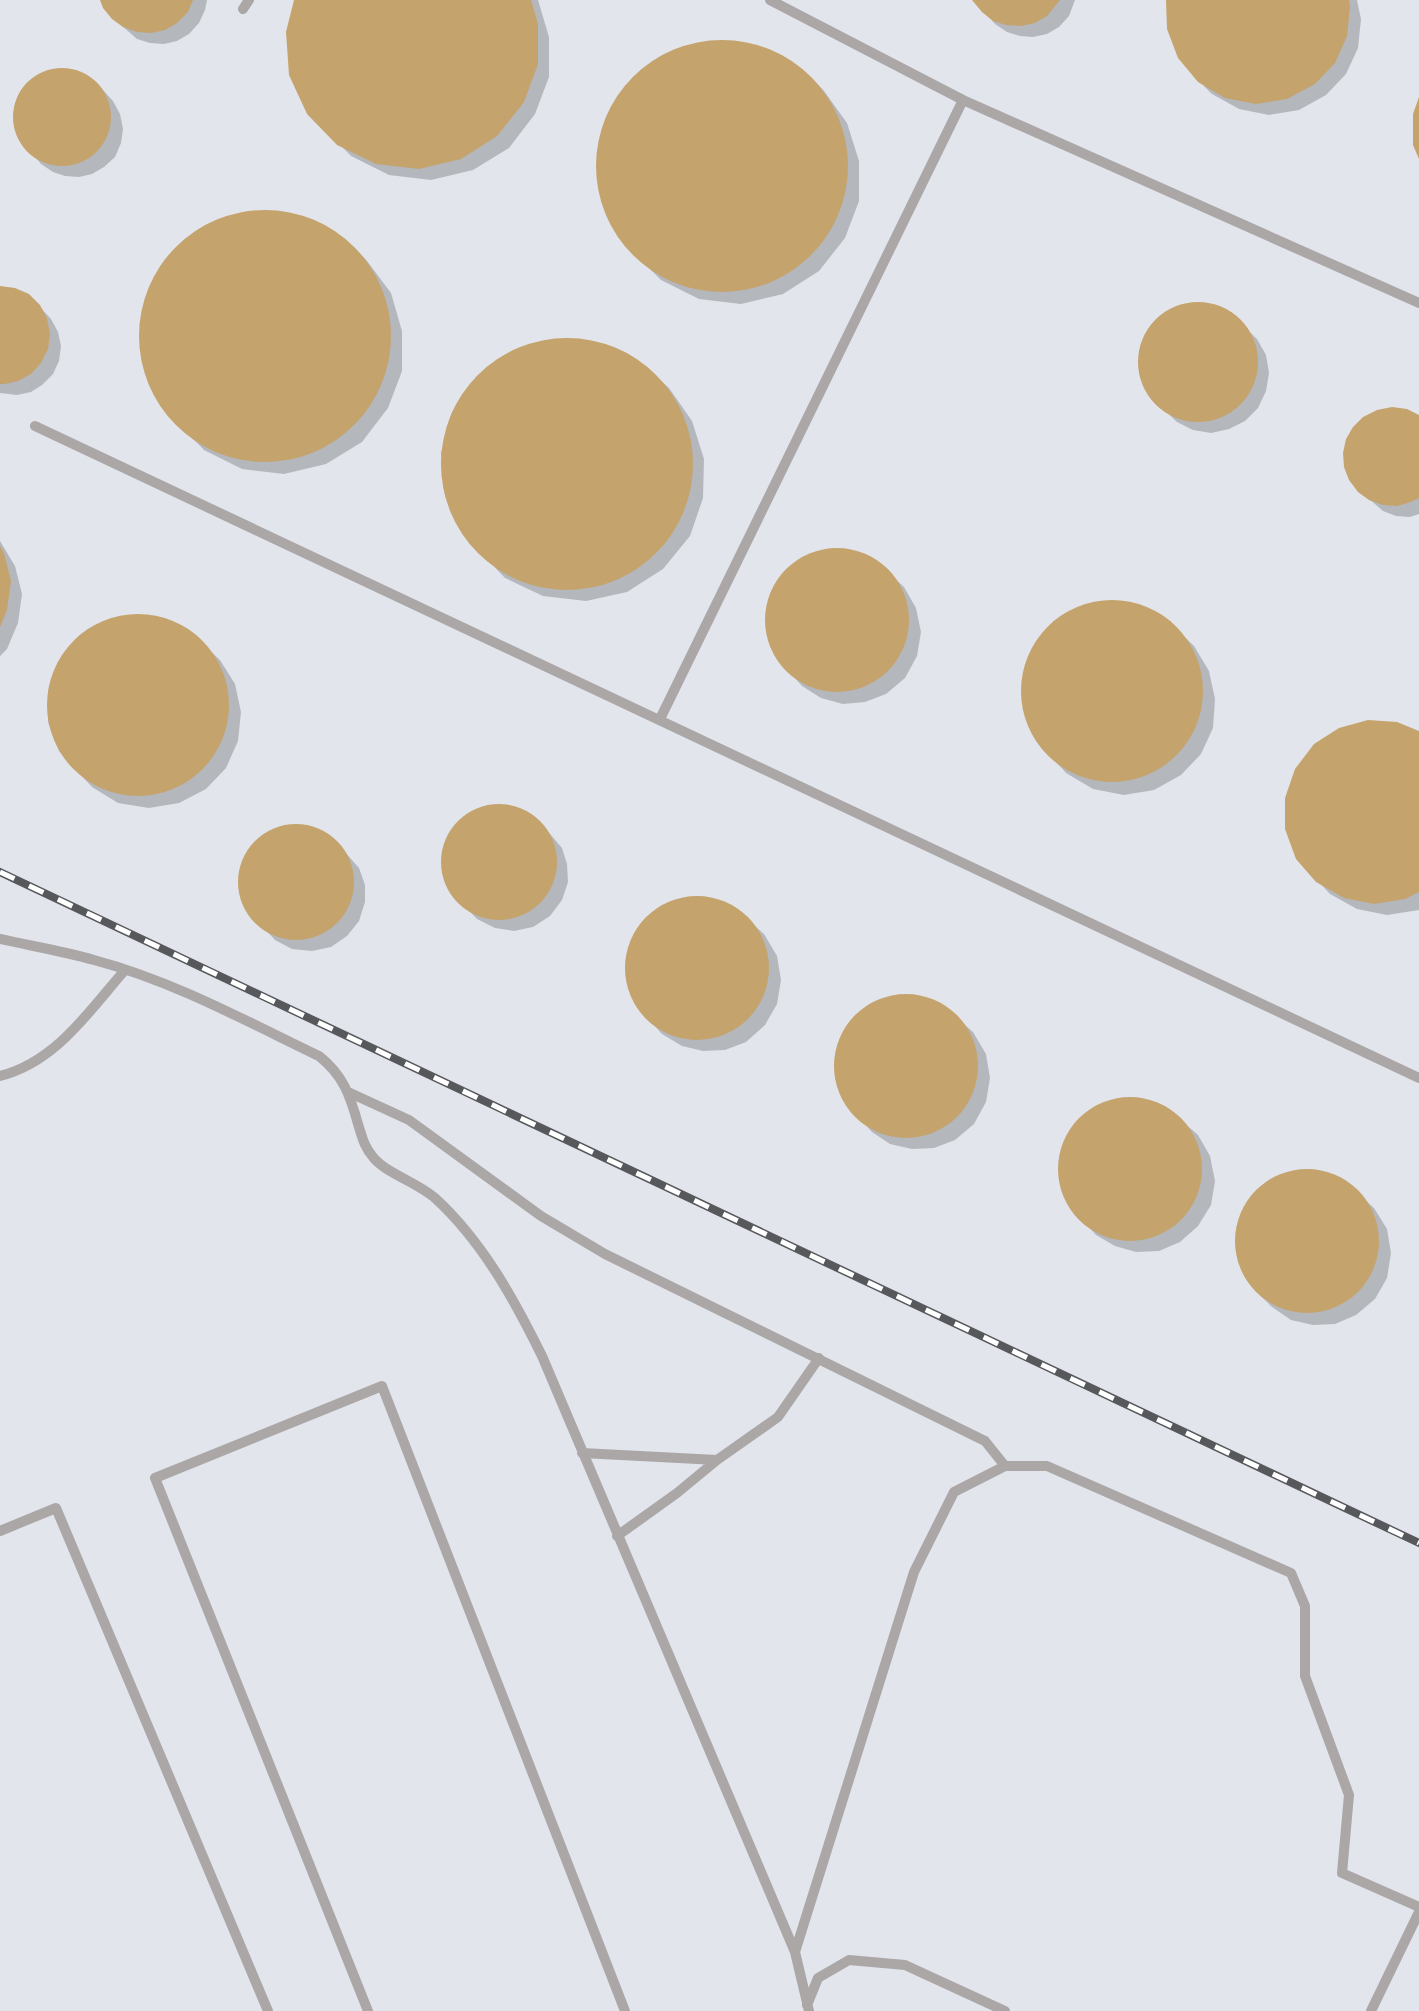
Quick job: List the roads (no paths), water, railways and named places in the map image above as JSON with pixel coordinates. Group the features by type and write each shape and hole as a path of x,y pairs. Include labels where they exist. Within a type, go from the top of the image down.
{"lane":[{"path":"770,0 962,100 1419,303"},
{"path":"660,719 962,100"},
{"path":"35,426 1419,1078"},
{"path":"0,939 94,960 125,970 197,997 319,1056 334,1068 348,1092 365,1148 376,1162 423,1188 435,1198 458,1221 487,1259 509,1292 542,1356 795,1952 808,2008"},
{"path":"0,1076 36,1061 60,1044 125,970"},
{"path":"348,1092 409,1120 541,1216 605,1254 985,1441 1005,1466"},
{"path":"618,1536 778,1417 819,1358"},
{"path":"368,2011 155,1478 382,1387 625,2011"},
{"path":"582,1452 717,1460"},
{"path":"795,1952 915,1572 954,1492 1005,1466 1047,1466 1291,1573 1305,1606 1305,1676 1349,1796 1342,1873 1419,1910 1371,2011"},
{"path":"0,1531 56,1508 268,2011"},
{"path":"808,2008 818,1978 849,1960 905,1965 1005,2011"}],"railway":[{"path":"0,872 1419,1543"}]}
